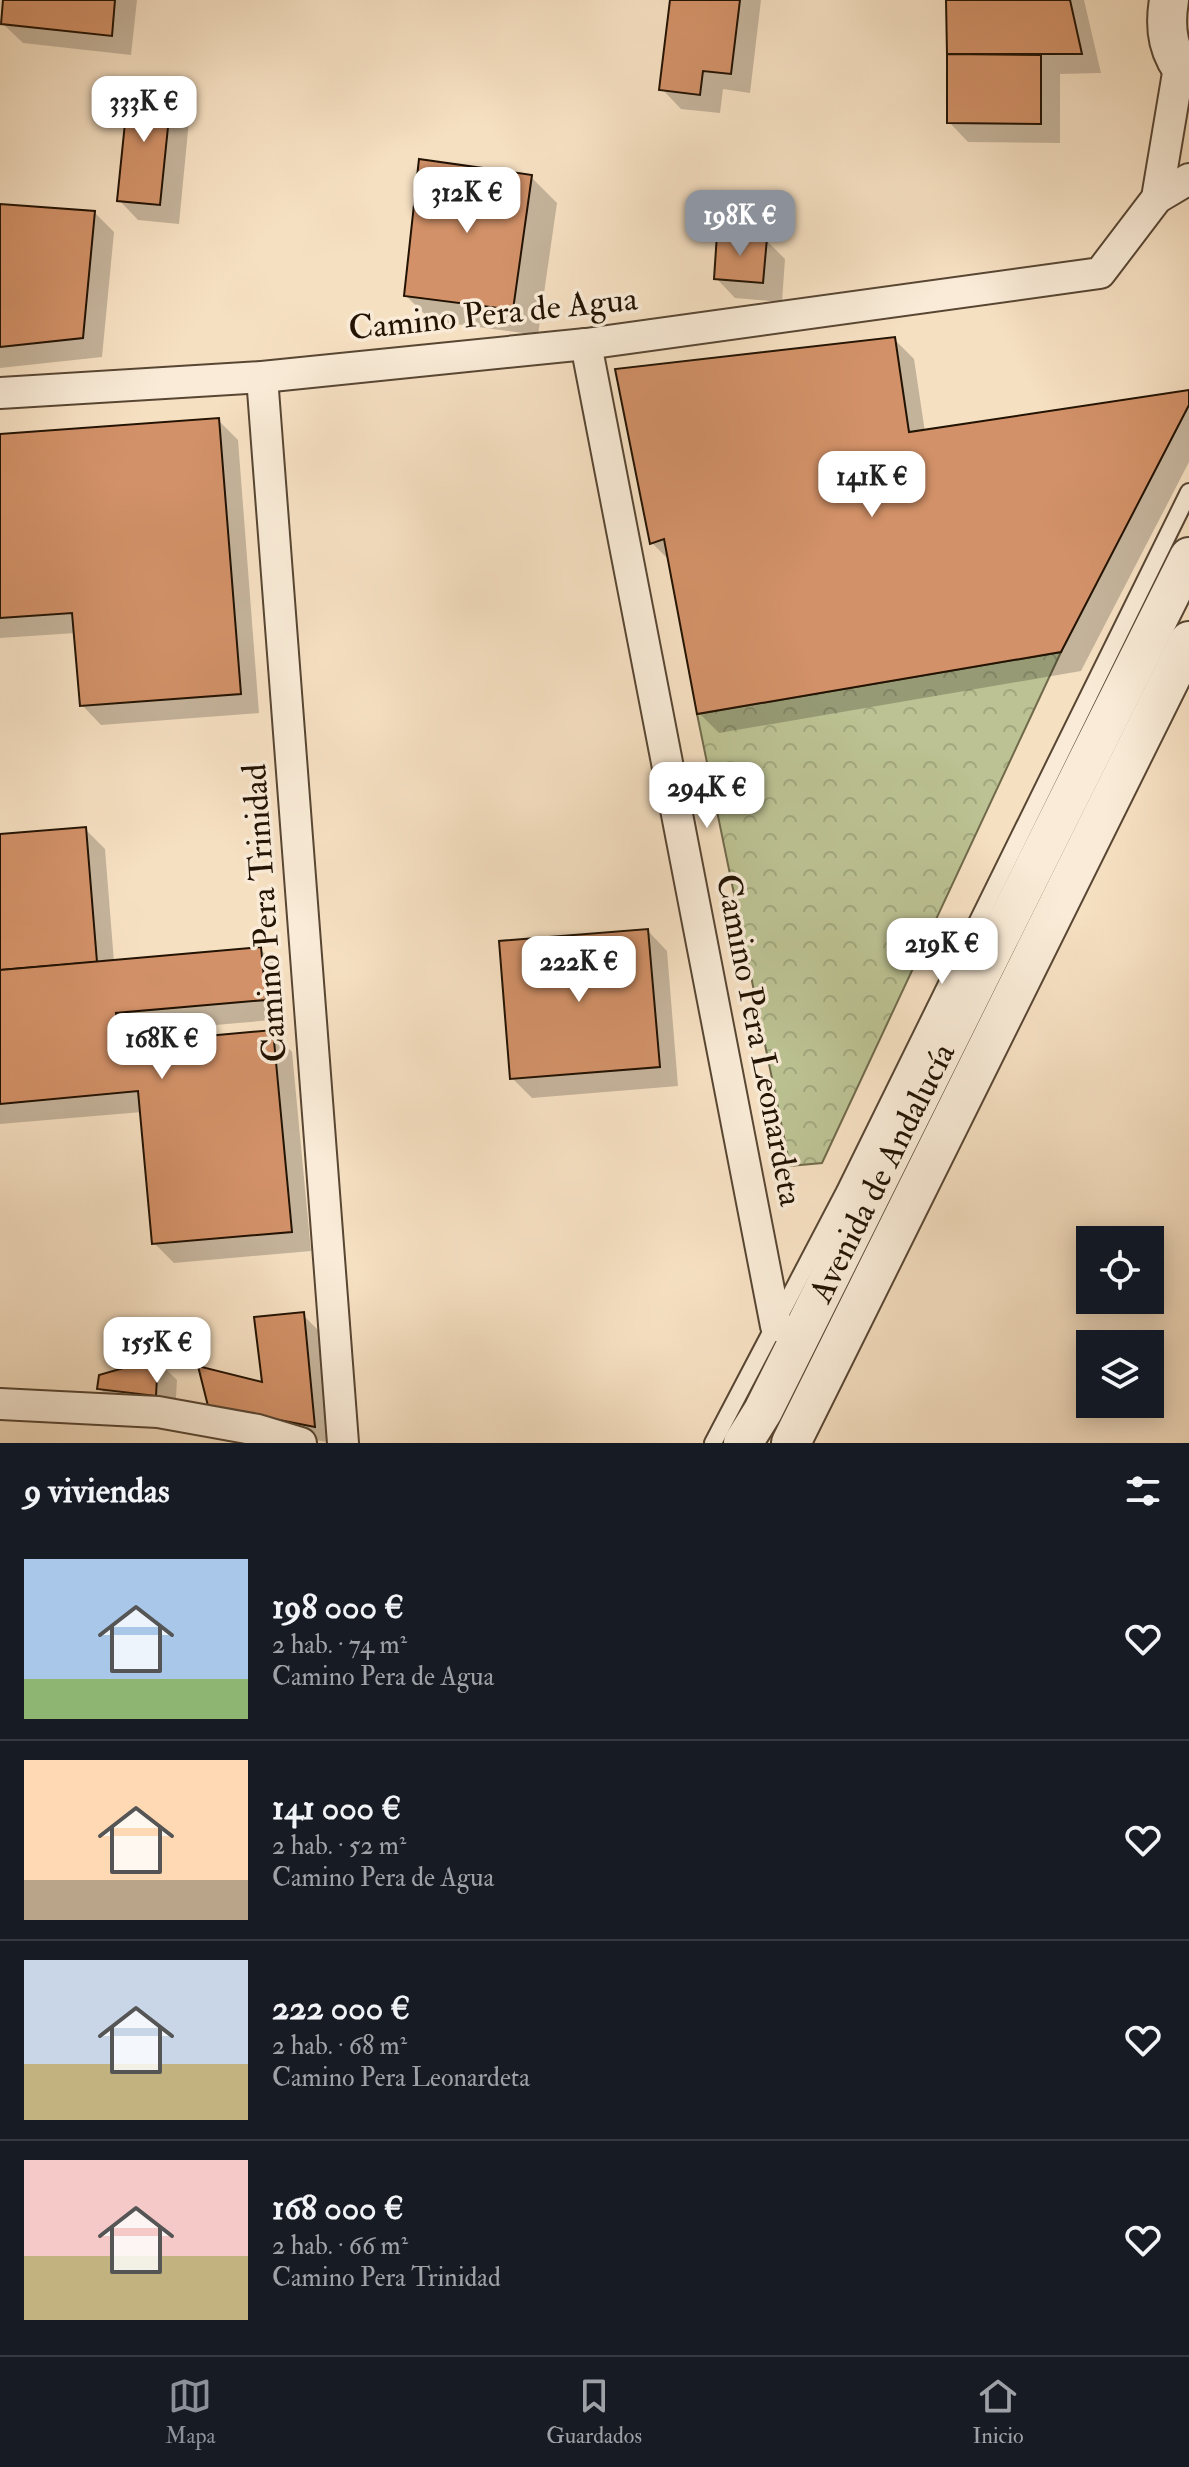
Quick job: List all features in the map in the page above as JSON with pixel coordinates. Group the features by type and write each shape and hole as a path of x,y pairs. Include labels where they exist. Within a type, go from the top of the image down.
{"street":[{"path":"1169,0 1165,23 1170,48 1184,72"},
{"name":"Camino Pera de Agua","path":"0,393 262,377 586,344 1100,273 1157,198 1184,72"},
{"path":"1157,198 1189,179"},
{"name":"Camino Pera Leonardeta","path":"586,344 776,1326"},
{"name":"Camino Pera Trinidad","path":"262,377 343,1443"},
{"name":"Avenida de Andalucía","path":"743,1443 763,1411 872,1196 1189,557"},
{"name":"Avenida de Andalucía","path":"791,1443 1189,641"},
{"path":"0,1404 158,1412 258,1430 301,1443"}],"lane":[{"path":"713,1443 776,1326 1189,492"}],"green space":[{"path":"1061,652 822,1163 790,1166 697,714"}],"building":[{"path":"3,0 115,0 112,36 1,24"},
{"path":"670,0 740,0 731,74 703,71 700,95 659,90"},
{"path":"946,0 1070,0 1082,54 947,54"},
{"path":"947,54 1041,55 1041,124 947,123"},
{"path":"129,84 172,88 160,205 117,201"},
{"path":"419,159 532,175 513,310 404,296"},
{"path":"0,204 95,211 83,338 0,347"},
{"path":"717,234 767,238 763,283 714,279"},
{"path":"895,337 909,432 1189,390 1189,405 1061,652 697,714 664,539 650,544 615,369"},
{"path":"219,418 241,694 80,706 72,613 0,618 0,434"},
{"path":"86,827 97,962 0,970 0,834"},
{"path":"648,929 660,1067 510,1079 499,941"},
{"path":"261,947 266,1000 116,1013 119,1044 273,1030 292,1232 152,1244 138,1091 0,1104 0,970"},
{"path":"304,1312 315,1427 208,1406 198,1366 262,1382 254,1317"},
{"path":"158,1358 156,1396 97,1389 99,1375"}]}
